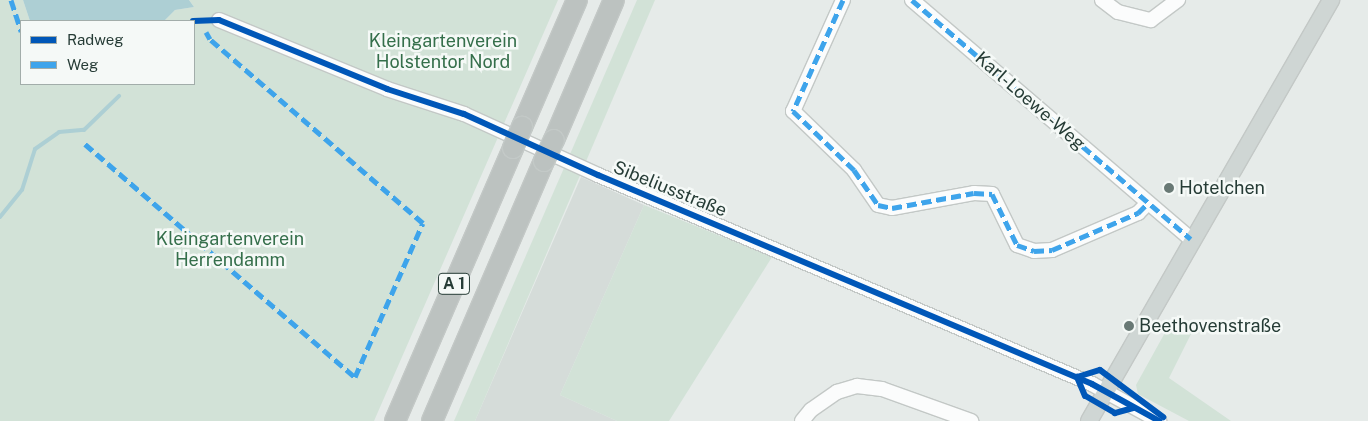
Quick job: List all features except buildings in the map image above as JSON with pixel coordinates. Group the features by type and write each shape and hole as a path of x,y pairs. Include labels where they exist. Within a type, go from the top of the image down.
{"highway":[{"name":"A 1","path":"395,421 577,0"},
{"name":"A 1","path":"432,421 614,0"}],"main road":[{"path":"1090,421 1192,239 1331,0"}],"street":[{"path":"843,0 793,111 854,170 878,205 892,208 974,193 992,194 1017,246 1034,251 1061,246 1138,213 1147,204"},
{"name":"Karl-Loewe-Weg","path":"912,0 1147,204 1192,239"},
{"path":"1102,0 1118,12 1151,20 1178,0"},
{"name":"Sibeliusstraße","path":"219,20 387,89 464,114 598,175 1092,384 1107,393"},
{"path":"802,421 811,410 837,392 857,386 882,389 971,421"},
{"path":"1107,393 1159,421"}],"shaded area":[{"path":"581,177 644,205 560,395 617,421 475,421"}],"green space":[{"name":"Kleingartenverein Herrendamm","path":"0,0 23,0 30,20 20,20 20,85 195,85 195,20 165,20 175,10 194,7 189,0 558,0 374,421 0,421"},
{"path":"637,0 655,0 475,421 454,421"},
{"path":"644,205 772,257 669,421 617,421 560,395"},
{"path":"1172,320 1194,328 1169,378 1231,421 1189,421 1138,394 1136,385"}],"water":[{"path":"23,0 189,0 194,7 175,10 165,20 30,20"}],"waterway":[{"path":"0,217 22,190 35,149 59,132 84,130 119,96"}],"marked path":[{"path":"11,0 20,28"},
{"path":"843,0 793,111 854,170 878,205 892,208 974,193 992,194 1017,245 1034,251 1052,250 1138,213 1147,204"},
{"path":"912,0 1191,239"},
{"path":"85,144 355,377 423,223 210,39 206,32"}],"cycle path":[{"path":"195,21 219,20 387,89 464,114 598,175 1092,384 1159,421"},
{"path":"1133,408 1115,413 1085,396 1077,377 1100,370 1163,417"}],"place":[{"name":"Hotelchen","path":"1169,188"},
{"name":"Beethovenstraße","path":"1129,326"}],"park label":[{"name":"Kleingartenverein Holstentor Nord","path":"443,52"}]}
